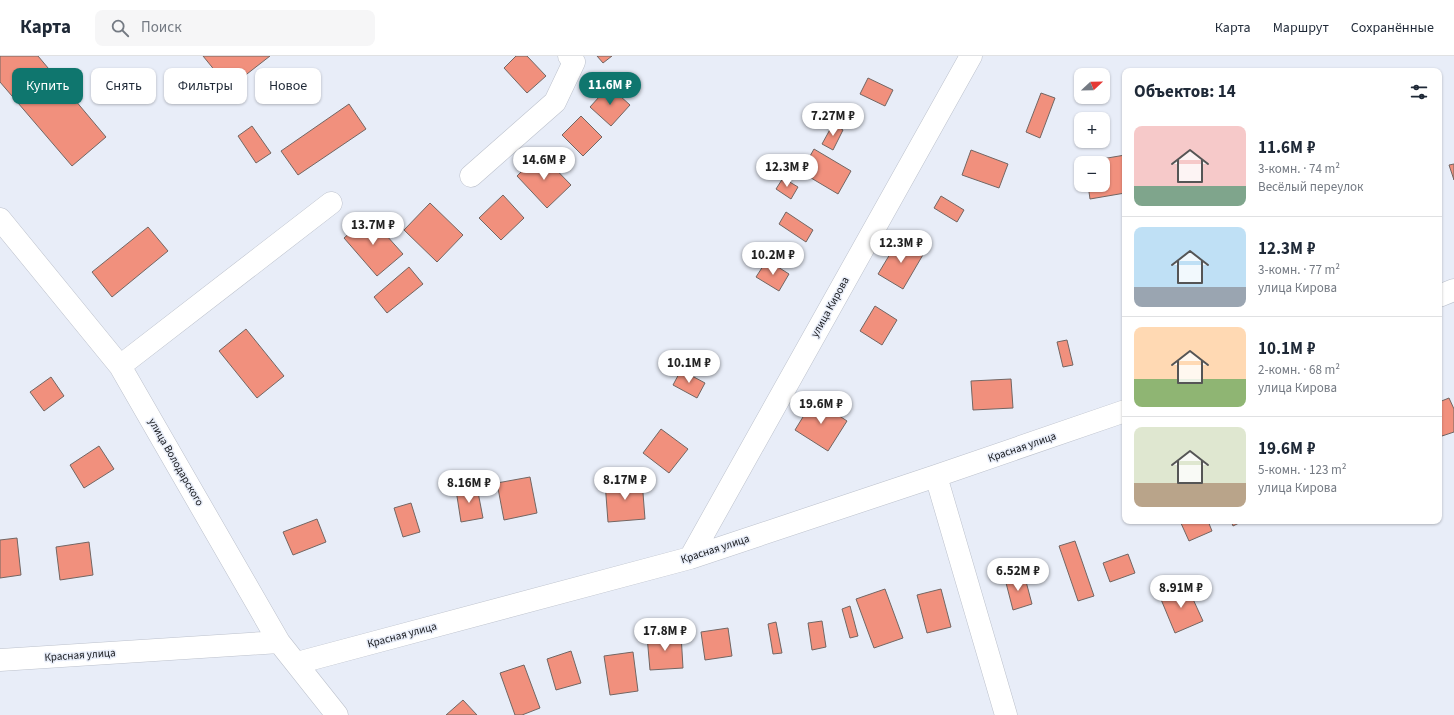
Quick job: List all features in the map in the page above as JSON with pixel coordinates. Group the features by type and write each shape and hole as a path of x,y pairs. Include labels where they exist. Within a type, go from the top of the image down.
{"street":[{"path":"471,176 555,102 574,62 569,56"},
{"name":"улица Кирова","path":"690,558 970,56"},
{"path":"120,366 330,203"},
{"name":"улица Володарского","path":"0,219 120,366 279,642 337,715"},
{"path":"1442,295 1454,290"},
{"name":"Красная улица","path":"297,663 690,558 1122,412"},
{"path":"936,476 1006,715"},
{"name":"Красная улица","path":"0,660 279,642"}],"building":[{"path":"0,56 38,56 48,68 12,68 12,96 0,82"},
{"path":"203,56 270,56 247,74 247,68 213,68"},
{"path":"516,56 527,56 546,76 527,93 504,68"},
{"path":"597,56 612,56 603,63"},
{"path":"868,78 893,90 885,106 860,94"},
{"path":"609,86 630,105 611,126 590,107"},
{"path":"1041,93 1055,98 1040,138 1026,132"},
{"path":"19,104 78,104 106,137 72,166"},
{"path":"349,104 366,129 298,175 281,151"},
{"path":"581,116 602,137 583,156 562,135"},
{"path":"833,124 843,130 833,150 822,144"},
{"path":"252,126 271,153 256,163 238,136"},
{"path":"814,149 851,171 838,194 801,172"},
{"path":"971,150 1008,164 999,188 962,175"},
{"path":"540,153 571,185 547,208 517,176"},
{"path":"1122,156 1122,194 1090,199 1089,192 1110,192 1110,158"},
{"path":"1454,164 1454,180 1449,165"},
{"path":"783,178 798,187 791,199 776,189"},
{"path":"503,195 524,218 501,240 479,218"},
{"path":"941,196 964,210 957,222 934,208"},
{"path":"430,203 463,235 437,262 404,230"},
{"path":"786,212 813,230 806,242 779,224"},
{"path":"369,216 403,254 377,276 344,238"},
{"path":"148,227 168,251 112,297 92,272"},
{"path":"899,239 924,253 903,289 878,274"},
{"path":"767,260 789,274 779,291 756,277"},
{"path":"409,267 423,284 387,313 374,297"},
{"path":"875,306 897,320 882,345 860,331"},
{"path":"246,329 284,376 257,398 219,351"},
{"path":"1067,340 1073,365 1063,367 1057,342"},
{"path":"681,370 705,383 697,398 673,385"},
{"path":"51,377 64,396 44,411 30,392"},
{"path":"1011,379 1013,408 973,410 971,381"},
{"path":"1449,398 1454,409 1454,432 1442,436 1442,401"},
{"path":"814,399 847,421 828,451 795,430"},
{"path":"661,429 688,449 669,473 643,453"},
{"path":"99,446 114,469 84,488 70,465"},
{"path":"530,477 537,513 504,520 497,483"},
{"path":"642,480 645,519 608,522 605,482"},
{"path":"477,487 483,518 461,522 456,490"},
{"path":"411,503 420,532 403,537 394,508"},
{"path":"317,519 326,542 293,555 283,532"},
{"path":"1181,524 1209,524 1212,531 1189,541"},
{"path":"17,538 21,575 0,578 0,540"},
{"path":"1075,541 1094,596 1078,601 1059,546"},
{"path":"89,542 93,575 60,580 56,547"},
{"path":"1128,554 1135,573 1110,582 1103,563"},
{"path":"1024,574 1032,604 1013,610 1005,579"},
{"path":"1187,586 1203,621 1175,633 1160,597"},
{"path":"885,589 903,638 874,648 856,599"},
{"path":"941,589 951,627 927,633 917,595"},
{"path":"850,606 858,636 850,638 842,609"},
{"path":"822,621 826,647 812,650 808,623"},
{"path":"776,622 782,653 773,654 768,624"},
{"path":"728,628 732,656 705,660 701,632"},
{"path":"681,634 683,668 650,670 647,636"},
{"path":"571,651 581,683 556,690 547,659"},
{"path":"633,652 638,691 610,695 604,656"},
{"path":"524,665 540,708 522,715 515,715 500,673"},
{"path":"463,700 477,715 446,715"}]}
